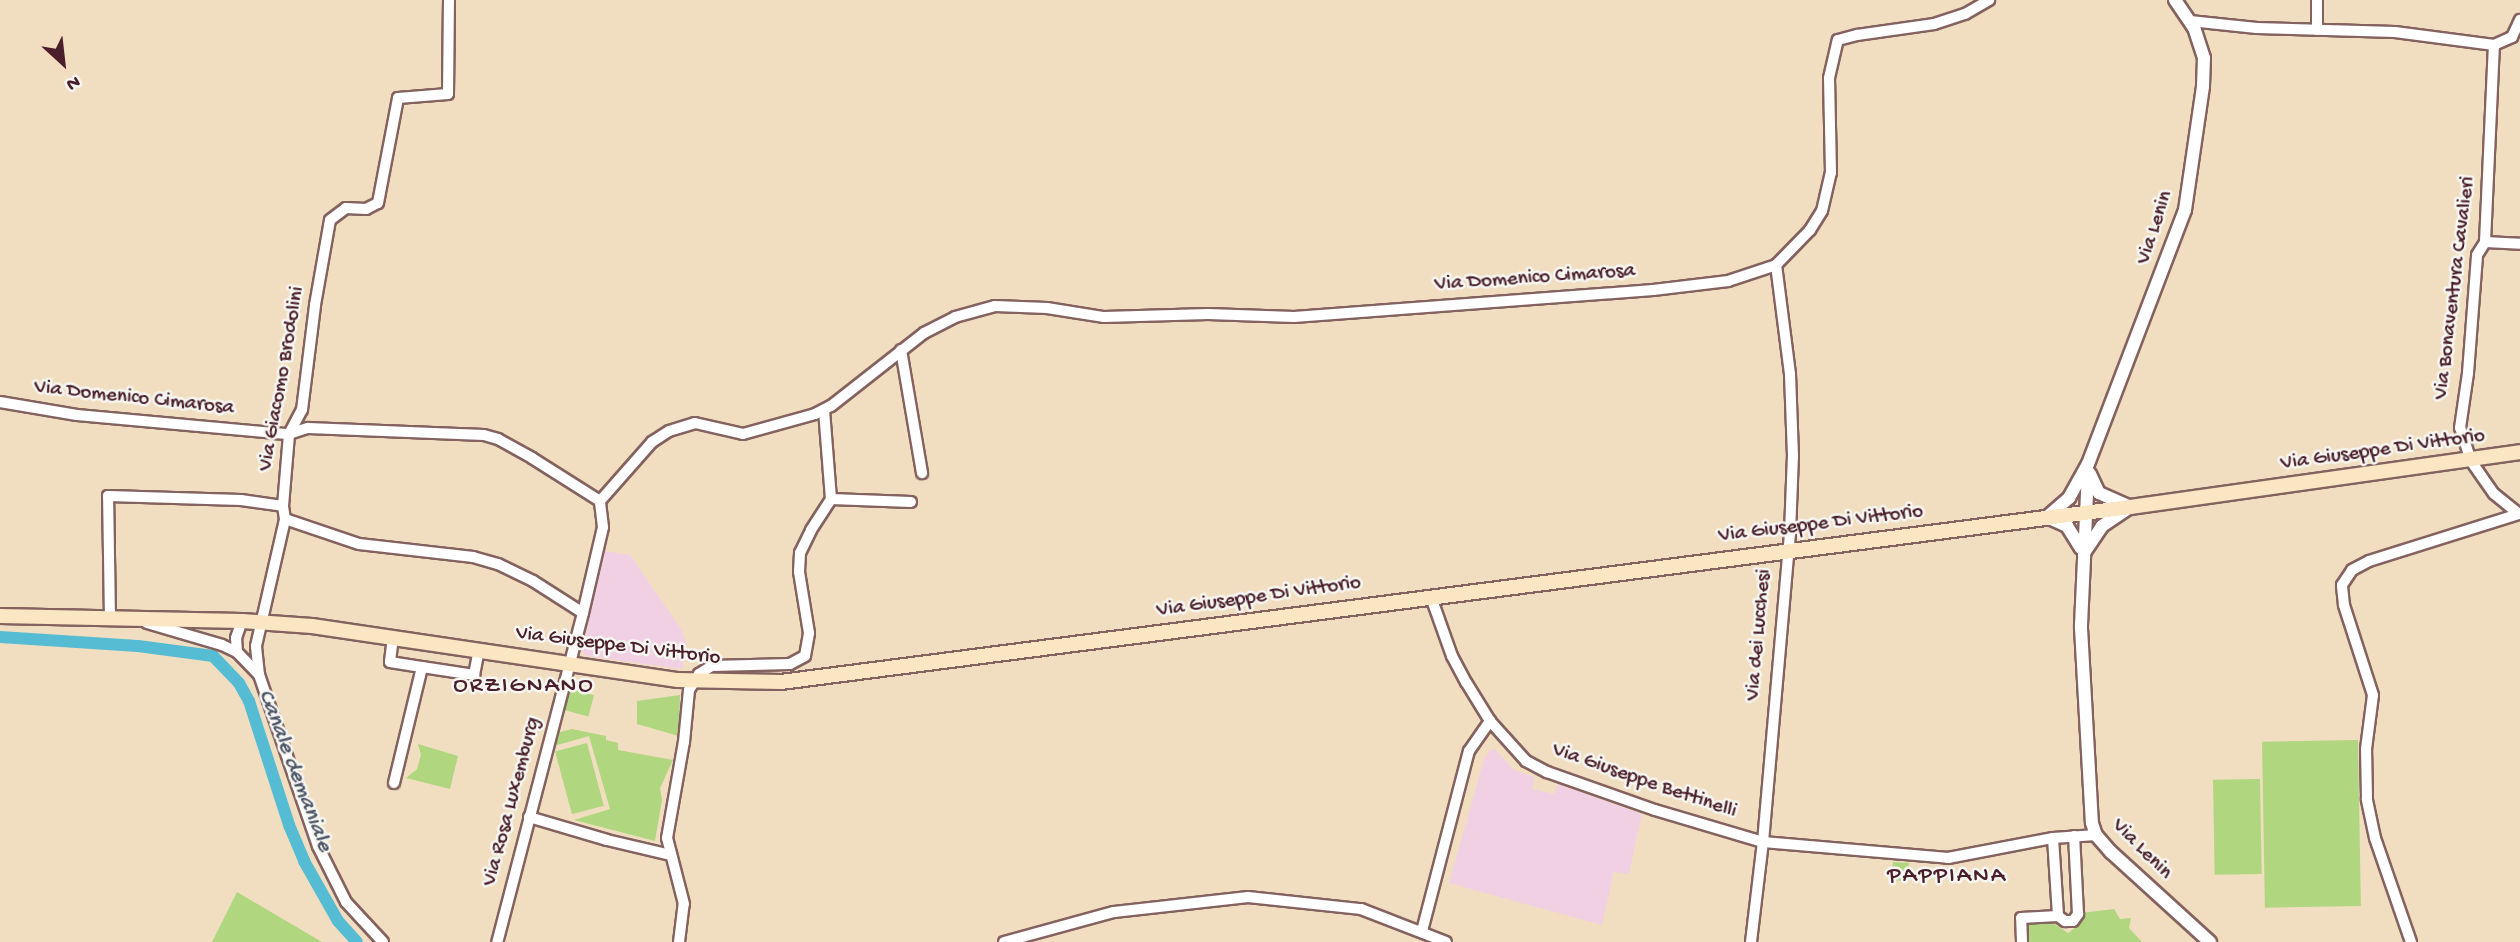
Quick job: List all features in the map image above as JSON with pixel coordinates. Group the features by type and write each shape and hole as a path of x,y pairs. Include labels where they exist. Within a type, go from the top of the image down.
{"main road":[{"name":"Via Giuseppe Di Vittorio","path":"0,616 263,622 393,637 692,681 741,683 803,680 2130,507 2520,453"}],"street":[{"name":"Via Giacomo Brodolini","path":"383,942 346,902 318,846 259,675 256,646 285,520 283,506 289,434 302,410 315,304 330,220 346,208 366,209 378,203 398,98 448,94 449,0"},
{"name":"Via Domenico Cimarosa","path":"0,402 77,415 289,434 308,428 484,435 498,439 533,458 600,501 652,442 678,426 695,423 743,434 824,410 901,350 937,326 995,306 1047,308 1104,317 1208,314 1294,317 1708,285 1748,276 1776,265 1810,230 1828,196 1831,163 1829,78 1831,60 1838,40 1843,37 1934,24 1965,13 1989,0"},
{"name":"Via Lenin","path":"2047,517 2069,498 2088,464 2185,210 2204,72 2201,47 2190,21 2175,0"},
{"path":"2317,0 2317,30"},
{"path":"2190,21 2508,41 2520,20"},
{"name":"Via Bonaventura Cavalieri","path":"2508,41 2485,242 2477,255 2468,373 2460,412 2460,428 2471,461 2494,494 2520,514"},
{"path":"2485,242 2520,244"},
{"name":"Via dei Lucchesi","path":"1763,842 1763,815 1792,481 1791,406 1776,265"},
{"path":"901,350 922,473"},
{"path":"679,942 684,904 671,855 668,820 684,742 692,681 712,666 790,664 805,656 809,633 799,572 800,554 811,530 831,499 824,410"},
{"name":"Via Lenin","path":"2088,464 2081,628 2092,823 2096,835 2210,942"},
{"path":"2088,464 2092,481 2099,493 2130,507"},
{"path":"110,619 108,496 242,500 283,506"},
{"path":"831,499 911,502"},
{"name":"Via Rosa Luxemburg","path":"497,942 572,664 603,527 600,501"},
{"path":"2083,555 2102,526 2130,507"},
{"name":"Via Bonaventura Cavalieri","path":"2411,942 2375,838 2367,799 2366,749 2373,695 2344,605 2342,585 2352,570 2369,561 2520,514"},
{"path":"2047,517 2073,531 2083,555"},
{"path":"285,520 359,544 473,557 498,564 533,581 583,613"},
{"name":"Via Giuseppe Bettinelli","path":"1431,597 1452,656 1490,721 1526,761 1547,772 1656,810 1763,842"},
{"path":"133,619 208,640 237,652 259,675"},
{"path":"237,652 236,638 242,621"},
{"path":"393,637 390,662 474,675 480,650"},
{"path":"394,783 422,667"},
{"path":"1422,932 1469,751 1490,721"},
{"path":"529,817 671,855"},
{"path":"1751,942 1763,842 1948,858 2053,838 2096,835"},
{"path":"2022,942 2021,918 2058,916 2065,922 2073,921 2078,914 2074,836"},
{"path":"2053,838 2058,916"},
{"path":"1004,942 1114,912 1248,897 1362,909 1446,942"}],"shaded area":[{"path":"604,551 630,555 681,629 687,644 682,669 587,656 582,652"},
{"path":"1495,749 1514,770 1535,777 1532,789 1554,794 1558,784 1642,814 1629,874 1614,872 1602,925 1449,883 1484,760 1489,751"}],"green space":[{"path":"567,688 594,695 588,716 561,709"},
{"path":"680,695 679,736 637,724 637,701"},
{"path":"572,729 606,736 606,740 618,743 618,750 673,760 660,788 662,800 655,841 574,820 610,809 589,736 554,746 557,733"},
{"path":"2358,740 2361,906 2265,908 2262,742"},
{"path":"587,743 604,806 572,814 555,752"},
{"path":"418,744 458,756 450,789 406,778 417,769 421,755"},
{"path":"2260,779 2262,874 2215,875 2213,780"},
{"path":"1893,862 1909,863 1907,881 1890,880"},
{"path":"237,892 322,942 212,942"},
{"path":"2114,909 2120,919 2131,918 2129,928 2142,942 2027,942 2026,922 2050,921 2068,933 2080,924 2081,913"}],"waterway":[{"name":"Canale demaniale","path":"0,637 138,646 213,656 239,683 249,701 289,825 304,861 338,921 357,942"}],"district":[{"name":"ORZIGNANO","path":"524,687"},
{"name":"PAPPIANA","path":"1947,877"}]}
